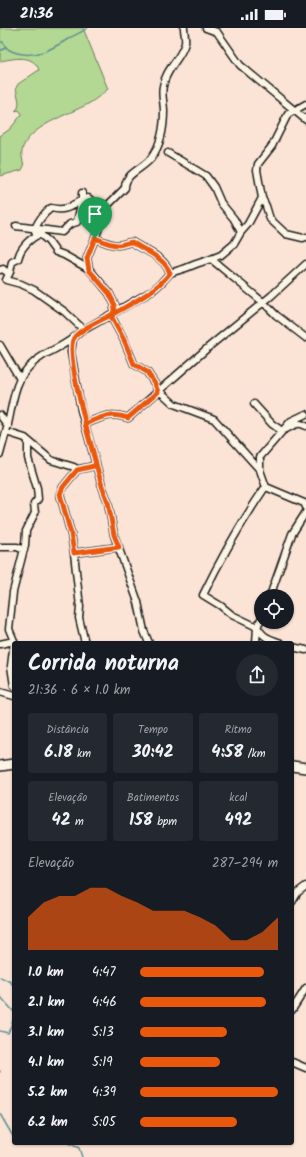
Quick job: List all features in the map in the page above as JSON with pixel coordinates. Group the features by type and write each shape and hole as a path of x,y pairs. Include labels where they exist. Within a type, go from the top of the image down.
{"main road":[{"path":"0,766 12,764"},
{"path":"294,766 306,768"}],"street":[{"path":"89,270 87,258 95,238 101,214 125,188 125,183 133,172 145,166 152,158 160,140 163,122 162,88 167,72 182,51 185,41 184,28"},
{"path":"206,28 217,32 240,65 256,76 306,120"},
{"path":"306,104 288,114 272,146 258,164 257,170 262,198 270,219 286,234 303,238 306,237"},
{"path":"168,153 206,176 214,187 221,203 234,219 241,232"},
{"path":"82,196 105,208"},
{"path":"35,236 35,228 45,212 51,208 60,210 69,208 82,196"},
{"path":"16,226 62,232 70,224 77,222 82,196"},
{"path":"0,454 12,410 12,397 29,364 152,291 170,273 221,255 234,244 248,224 262,198"},
{"path":"84,330 65,312 34,290 21,284 6,280 12,262 18,258 21,250 35,236 40,234 56,252 89,270 109,293 115,305 112,318 124,340 134,364 147,372 155,384 158,392 163,394 174,404 214,419 260,470"},
{"path":"95,238 108,243 120,245 127,242 132,242 165,263 170,273"},
{"path":"211,259 264,302 276,315 306,338"},
{"path":"85,424 108,414 120,415 128,418 211,345 264,302 306,264"},
{"path":"0,270 2,269 9,274"},
{"path":"73,339 71,352 81,410 108,502 114,535 138,602 144,631 148,641"},
{"path":"0,345 20,380"},
{"path":"254,404 272,424 282,431"},
{"path":"306,414 291,421 260,458 260,470 266,487 304,503 306,507"},
{"path":"0,416 8,426"},
{"path":"282,431 288,429 294,424 300,423 306,426"},
{"path":"6,432 25,438 51,460 74,467 77,470"},
{"path":"14,641 10,629 13,592 24,550 26,531 34,513 34,504 38,499 37,488 28,458 28,441"},
{"path":"85,641 79,618 80,607 71,534 60,494 63,487 77,470 94,466 96,463"},
{"path":"254,625 232,615 203,595 221,559 245,517 266,487"},
{"path":"272,589 292,534 306,512"},
{"path":"0,547 17,547 24,550"},
{"path":"74,553 119,547"},
{"path":"256,641 257,629"},
{"path":"260,629 268,639 274,641"},
{"path":"0,644 12,641"},
{"path":"294,647 306,650"},
{"path":"12,658 12,673"},
{"path":"0,692 12,695"},
{"path":"294,899 298,892 306,886"},
{"path":"294,1007 306,988"},
{"path":"294,1063 306,1068"}],"green space":[{"path":"0,28 83,28 108,89 88,104 50,122 31,135 25,142 22,151 24,166 22,170 0,176 0,136 10,129 22,114 19,110 15,111 18,108 19,102 16,88 18,84 39,70 32,61 27,59 16,58 0,61"}],"waterway":[{"path":"0,42 3,42 7,48 15,52 24,54 44,52 87,28"},
{"path":"0,51 5,48"},
{"path":"0,977 12,984"},
{"path":"0,996 12,1010"},
{"path":"0,1031 8,1033 12,1023"},
{"path":"0,1114 12,1135"},
{"path":"72,1145 79,1148 82,1157"}],"route":[{"path":"95,238 87,258 89,270 109,293 115,305 113,314 80,332 73,339 71,352 81,410 96,463 94,466 89,468 81,468 77,470 63,487 60,494 71,534 74,553 119,547 114,535 108,502 102,486 96,463 85,424 108,414 120,415 128,418 158,392 152,378 147,372 134,364 124,340 112,318 113,314 152,291 170,273 165,263 132,242 127,242 120,245 108,243 95,238"}]}
